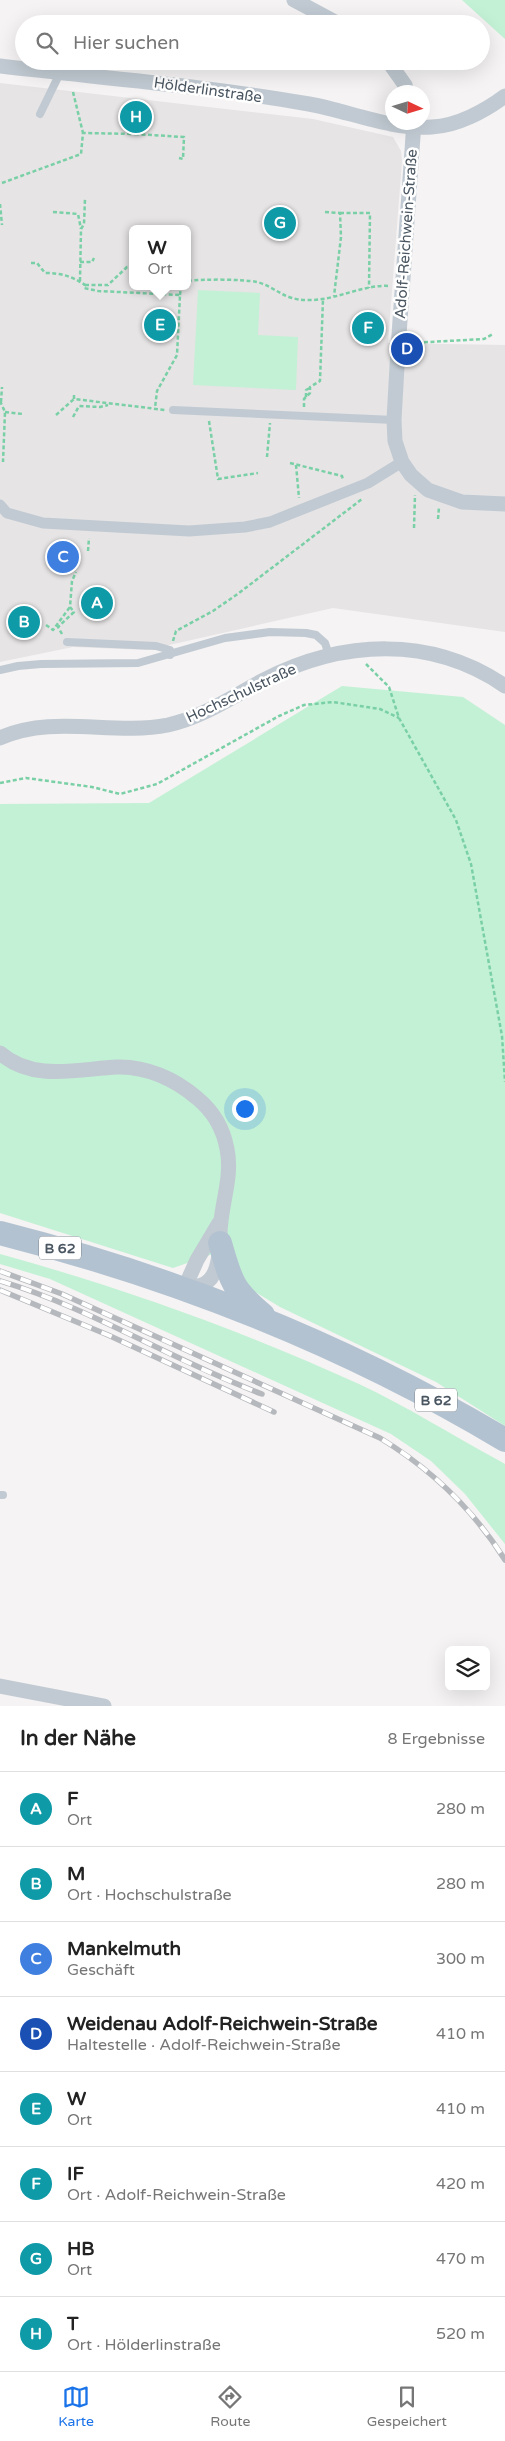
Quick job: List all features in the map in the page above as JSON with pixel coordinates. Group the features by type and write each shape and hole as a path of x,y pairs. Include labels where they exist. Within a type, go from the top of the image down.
{"main road":[{"path":"220,1232 230,1280 238,1292 276,1326"},
{"name":"B 62","path":"0,1233 60,1248 184,1289 336,1350 409,1385 505,1440"}],"street":[{"path":"294,0 322,15"},
{"name":"Hölderlinstraße","path":"0,66 15,68"},
{"name":"Hölderlinstraße","path":"34,70 187,86 310,104 385,119"},
{"path":"394,70 404,85"},
{"name":"Hölderlinstraße","path":"430,127 454,122 480,112 505,96"},
{"name":"Adolf-Reichwein-Straße","path":"414,130 394,420 395,442 402,462 411,475 428,490 440,496 462,502 505,504"},
{"path":"0,504 8,513 43,524 189,531 245,527 270,522 368,482 402,462"},
{"name":"Hochschulstraße","path":"0,738 34,727 144,728 169,725 197,717 265,679 329,655 350,650 409,648 451,658 483,670 505,686"},
{"path":"0,1053 29,1069 56,1073 118,1067 154,1072 182,1084 202,1102 218,1121 228,1150 228,1167 217,1263 211,1278 204,1284 184,1289"},
{"path":"184,1289 197,1260 220,1232"},
{"path":"0,1686 104,1706"}],"lane":[{"path":"40,114 60,73"},
{"path":"173,410 394,420"},
{"path":"0,670 40,664 138,663 170,652 225,638 270,632 306,632 316,635 325,643 329,655"},
{"path":"67,642 156,646 170,652"}],"path":[{"path":"2,183 81,154 83,133 73,92"},
{"path":"135,134 136,123"},
{"path":"83,133 184,137 183,159 179,158"},
{"path":"81,229 84,224 85,199"},
{"path":"0,204 2,225"},
{"path":"53,212 78,214 81,229 80,281"},
{"path":"325,212 370,214 369,288"},
{"path":"334,297 341,237 340,213"},
{"path":"80,262 92,262 94,258"},
{"path":"31,263 37,263 44,273 63,274 80,281 85,285 84,288 98,291 180,295"},
{"path":"85,285 108,285 129,267"},
{"path":"191,281 257,282 287,298 307,300 334,297 369,288 403,287"},
{"path":"74,417 79,406 100,407 108,405 155,408 157,391 177,355 181,290"},
{"path":"304,404 306,396 310,393 310,387 320,381 323,298"},
{"path":"412,343 484,339 494,334"},
{"path":"2,387 0,401 5,412 3,462"},
{"path":"56,415 74,399 100,401 108,405"},
{"path":"5,412 23,414"},
{"path":"208,412 218,479 258,473"},
{"path":"267,457 272,414"},
{"path":"290,463 342,476 348,490"},
{"path":"296,465 298,498"},
{"path":"170,652 176,631 213,611 299,549 362,500 368,482"},
{"path":"414,511 414,528"},
{"path":"46,624 53,630 70,607 72,581 76,572"},
{"path":"67,642 58,627 74,612 70,607"},
{"path":"350,650 389,687 400,718 456,820 471,864 504,1037 505,1082"},
{"path":"0,783 26,778 92,787 120,794 157,784 280,716 304,705 333,702 380,709 400,718"}],"shaded area":[{"path":"0,83 313,119 393,137 401,151 402,161 388,343 505,345 505,632 333,608 147,650 73,647 0,662"}],"green space":[{"path":"462,0 505,0 505,39 490,25 490,15 479,15"},
{"path":"198,290 260,293 258,335 298,337 296,390 193,385"},
{"path":"342,686 463,697 505,725 505,1426 436,1382 280,1307 247,1287 237,1267 233,1247 173,1268 0,1213 0,804 149,803"},
{"path":"0,1254 137,1296 271,1346 377,1393 505,1464 505,1544 465,1494 431,1461 391,1434 50,1279 0,1264"}],"railway":[{"path":"0,1271 62,1294 380,1438 417,1463 450,1492 493,1541 505,1560"},
{"path":"0,1281 67,1305 196,1366 262,1394"},
{"path":"0,1290 108,1335 274,1412"}],"place":[{"name":"T","path":"136,117"},
{"name":"HB","path":"280,223"},
{"name":"W","path":"160,325"},
{"name":"IF","path":"368,328"},
{"name":"Weidenau Adolf-Reichwein-Straße","path":"407,349"},
{"name":"Mankelmuth","path":"63,557"},
{"name":"F","path":"97,603"},
{"name":"M","path":"24,622"}]}
